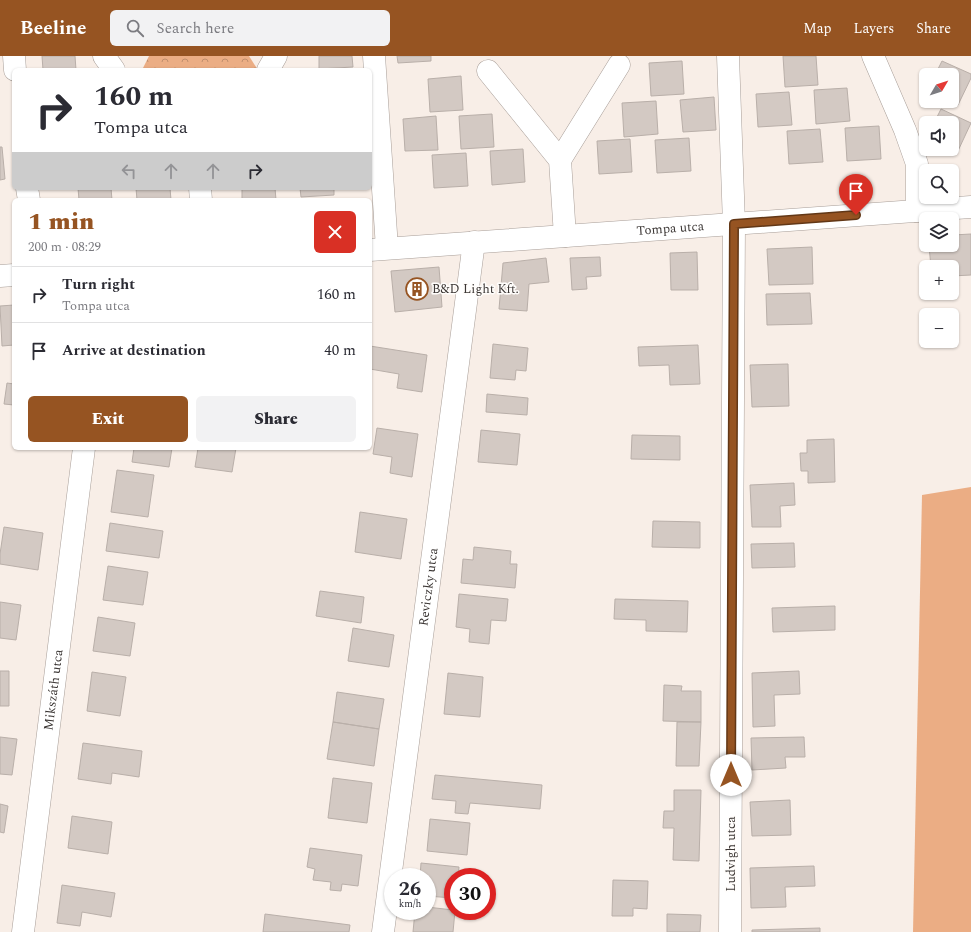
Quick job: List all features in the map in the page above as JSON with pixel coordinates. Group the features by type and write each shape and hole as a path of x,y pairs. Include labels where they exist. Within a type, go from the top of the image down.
{"street":[{"path":"14,56 15,68"},
{"path":"104,56 113,68"},
{"path":"269,68 276,56"},
{"path":"374,56 379,249"},
{"name":"Ludvigh utca","path":"728,56 734,224 730,932"},
{"path":"873,56 905,130 917,164 917,211"},
{"path":"560,160 619,65"},
{"path":"488,71 560,160 565,236"},
{"name":"Tompa utca","path":"379,249 971,207"},
{"name":"Reviczky utca","path":"383,932 474,242"},
{"path":"0,276 12,275"},
{"name":"Mikszáth utca","path":"23,932 84,450"}],"green space":[{"path":"149,56 249,56 257,68 143,68"},
{"path":"971,487 971,932 913,932 922,495"}],"building":[{"path":"42,56 75,56 76,68 43,68"},
{"path":"319,56 352,56 353,67 319,68"},
{"path":"397,56 431,56 431,61 398,63"},
{"path":"783,56 816,56 818,85 785,87"},
{"path":"682,61 684,94 651,96 649,63"},
{"path":"942,61 958,68 938,68"},
{"path":"959,69 971,74 971,78 959,103"},
{"path":"461,76 463,110 430,112 428,79"},
{"path":"847,88 850,121 816,124 814,90"},
{"path":"789,92 792,125 758,127 756,94"},
{"path":"714,97 716,130 683,132 680,100"},
{"path":"656,101 658,134 624,137 622,103"},
{"path":"941,109 956,116 938,116"},
{"path":"492,114 494,147 461,149 459,116"},
{"path":"436,116 438,150 405,151 403,119"},
{"path":"959,117 971,123 959,149"},
{"path":"879,126 881,159 847,161 845,128"},
{"path":"820,129 823,162 789,164 787,131"},
{"path":"689,138 691,171 657,173 655,140"},
{"path":"630,139 632,172 599,174 597,141"},
{"path":"0,147 2,147 5,179 0,180"},
{"path":"523,149 525,182 492,185 490,151"},
{"path":"466,153 468,186 434,188 432,155"},
{"path":"78,190 111,190 112,198 79,198"},
{"path":"136,190 170,190 171,198 137,198"},
{"path":"242,190 275,190 276,198 242,198"},
{"path":"300,190 334,190 334,195 301,197"},
{"path":"971,234 971,275 959,276 959,260 930,260 930,252 959,252 959,235"},
{"path":"812,247 813,284 769,285 767,249"},
{"path":"697,252 698,290 671,290 670,253"},
{"path":"600,257 601,276 586,277 587,289 572,290 570,258"},
{"path":"546,258 549,282 529,284 527,311 499,309 503,263"},
{"name":"B&D Light Kft.","path":"439,267 442,307 395,312 391,271"},
{"path":"810,293 812,324 767,325 766,294"},
{"path":"12,305 12,345 2,346 0,306"},
{"path":"493,344 528,348 526,371 516,370 515,380 490,378"},
{"path":"698,345 700,384 670,385 669,365 639,366 638,347"},
{"path":"372,346 427,355 422,392 397,388 399,374 372,369"},
{"path":"788,364 789,406 752,407 750,365"},
{"path":"7,383 12,384 12,405 4,404"},
{"path":"487,394 528,398 527,415 486,412"},
{"path":"377,428 418,434 412,477 390,473 392,457 373,454"},
{"path":"481,430 520,434 517,465 478,462"},
{"path":"632,435 680,436 680,460 631,459"},
{"path":"834,439 835,482 808,483 808,471 801,471 800,453 807,453 807,440"},
{"path":"134,450 172,450 169,467 132,462"},
{"path":"198,450 236,450 232,472 195,467"},
{"path":"117,470 154,475 148,517 111,512"},
{"path":"794,483 795,505 780,506 781,527 752,527 750,485"},
{"path":"360,512 407,519 401,559 355,552"},
{"path":"653,521 700,522 700,548 652,547"},
{"path":"110,523 163,531 159,558 106,551"},
{"path":"4,527 43,533 38,570 0,564"},
{"path":"794,543 795,567 752,568 751,544"},
{"path":"474,547 511,551 510,564 517,564 515,588 461,583 463,559 473,560"},
{"path":"108,566 148,572 143,605 103,600"},
{"path":"320,591 364,597 361,623 316,616"},
{"path":"459,594 508,599 506,621 491,620 489,644 469,642 470,629 456,627"},
{"path":"615,599 688,601 687,632 646,631 646,620 614,619"},
{"path":"0,602 21,605 16,640 0,638"},
{"path":"835,606 835,630 773,632 772,608"},
{"path":"98,617 135,623 130,656 93,651"},
{"path":"353,628 394,635 389,667 348,661"},
{"path":"0,671 9,671 9,706 0,706"},
{"path":"799,671 800,694 774,695 775,726 753,727 752,673"},
{"path":"92,672 126,677 120,716 87,711"},
{"path":"448,673 483,677 480,717 444,714"},
{"path":"664,685 682,686 681,691 701,691 701,722 663,721"},
{"path":"337,692 384,699 379,729 333,722"},
{"path":"333,722 379,729 374,766 327,759"},
{"path":"677,722 701,722 699,766 676,766"},
{"path":"0,737 17,739 12,775 0,774"},
{"path":"804,737 805,757 785,757 786,768 752,770 751,738"},
{"path":"83,743 142,751 139,777 112,773 111,784 78,779"},
{"path":"435,775 542,785 540,809 470,803 468,814 455,813 456,801 432,799"},
{"path":"333,778 372,783 367,823 328,818"},
{"path":"674,790 701,790 699,861 673,860 674,828 663,828 664,811 674,811"},
{"path":"790,800 791,835 752,836 750,802"},
{"path":"0,804 8,806 4,833 0,832"},
{"path":"72,816 112,822 108,854 68,848"},
{"path":"430,819 470,823 467,855 427,851"},
{"path":"310,848 362,855 358,886 342,884 341,891 330,890 331,882 313,880 315,869 307,867"},
{"path":"421,863 459,867 444,868 444,897 436,897 436,868 421,868"},
{"path":"814,866 815,886 785,887 786,907 751,908 750,868"},
{"path":"613,880 648,881 647,909 633,908 633,916 612,916"},
{"path":"62,885 115,893 111,917 82,912 80,926 57,923"},
{"path":"436,908 444,909 444,920 454,920 453,932 413,932 414,920 436,920"},
{"path":"265,914 350,925 349,932 263,932"},
{"path":"667,914 701,915 700,932 667,932"},
{"path":"820,928 820,932 752,932 752,930"}],"place":[{"name":"B&D Light Kft.","path":"417,289"}],"route":[{"path":"731,775 734,224 856,215"}]}
